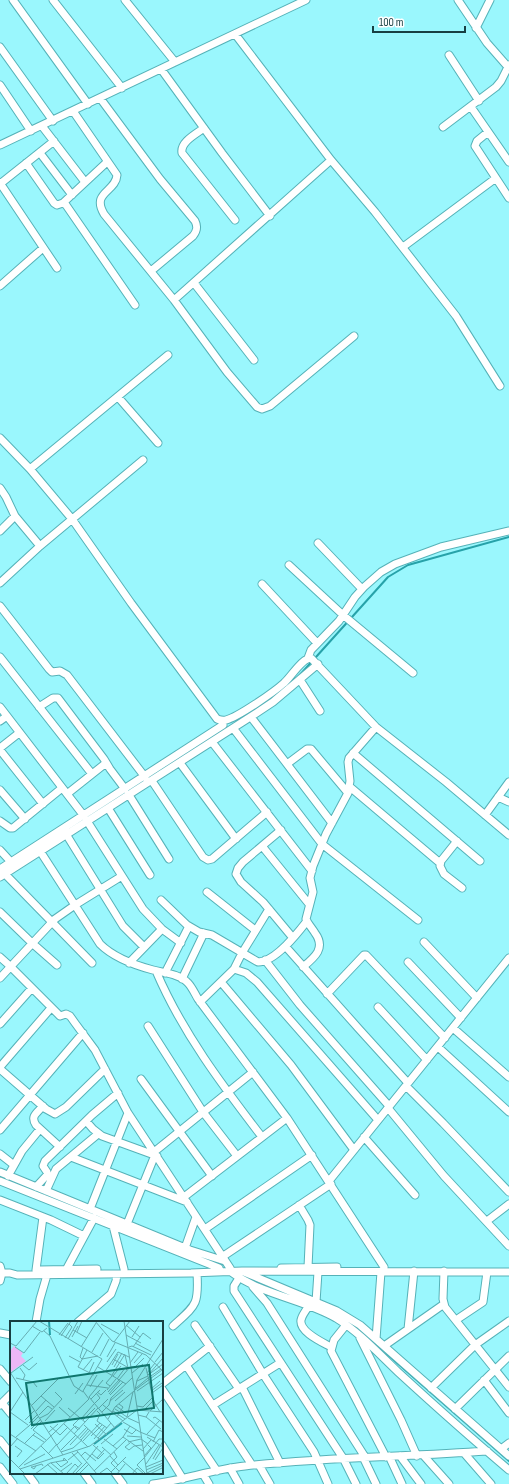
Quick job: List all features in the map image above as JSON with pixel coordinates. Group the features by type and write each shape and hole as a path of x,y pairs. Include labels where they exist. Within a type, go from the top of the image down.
{"street":[{"path":"13,0 88,104"},
{"path":"53,0 122,88"},
{"path":"125,0 175,62"},
{"path":"0,145 306,0"},
{"path":"443,127 496,87 509,66 487,43 458,0"},
{"path":"476,28 490,0"},
{"path":"235,34 331,160 348,178 456,316 500,386"},
{"path":"0,47 53,120"},
{"path":"449,55 479,101"},
{"path":"161,69 270,216"},
{"path":"0,85 32,130"},
{"path":"100,98 160,179 197,225 196,232 151,271"},
{"path":"470,107 509,162"},
{"path":"73,111 117,175 113,184 101,197 100,208 174,300 227,372 252,401 262,409 270,406 354,336"},
{"path":"42,126 85,182"},
{"path":"204,128 183,144 181,149 182,153 235,220"},
{"path":"488,132 476,141 475,146 509,198"},
{"path":"54,141 0,183 57,268"},
{"path":"40,152 72,195"},
{"path":"174,300 331,160"},
{"path":"26,163 54,203 57,205 63,203 107,162"},
{"path":"402,247 496,178"},
{"path":"63,203 66,205 135,305"},
{"path":"1,284 43,248"},
{"path":"194,283 254,360"},
{"path":"30,469 168,355"},
{"path":"118,397 158,443"},
{"path":"0,438 30,469 72,519 211,713 226,727 322,844 418,920"},
{"path":"0,583 40,546 143,460"},
{"path":"0,488 15,516 40,546"},
{"path":"0,531 15,516"},
{"path":"509,531 442,547 395,564 381,572 362,589 346,618 311,650 314,661 376,727 446,782 509,835"},
{"path":"318,543 362,589"},
{"path":"289,565 346,618 413,673"},
{"path":"262,584 317,643"},
{"path":"0,606 52,672 60,672 67,675 145,776"},
{"path":"0,657 92,774"},
{"path":"2,873 11,862 127,792 152,781 212,742 226,727 227,720 284,683 314,661"},
{"path":"2,873 66,834 86,818 108,808 145,776 226,727 251,717 273,702 300,680 314,661"},
{"path":"300,680 320,711"},
{"path":"39,707 53,698 58,698 127,792 169,859"},
{"path":"0,707 86,818 143,909 162,929 181,943"},
{"path":"0,722 7,716"},
{"path":"251,717 332,823"},
{"path":"303,967 313,958 320,946 319,938 307,922 306,915 313,892 310,882 312,871 322,844 349,790 348,762 353,753 376,727"},
{"path":"20,733 0,749 43,804"},
{"path":"212,742 312,871"},
{"path":"287,764 307,749 311,749 349,790 440,863 444,874 462,888"},
{"path":"353,753 480,861"},
{"path":"0,821 10,828 13,828 43,804 92,774 106,763"},
{"path":"180,763 236,839"},
{"path":"152,781 206,859 212,859 267,812"},
{"path":"484,815 509,782"},
{"path":"0,790 25,819"},
{"path":"498,797 509,802"},
{"path":"108,808 150,875"},
{"path":"281,830 238,868 236,874 269,909 293,938"},
{"path":"66,834 123,926 144,947"},
{"path":"440,863 457,841"},
{"path":"262,846 309,904"},
{"path":"0,850 11,862"},
{"path":"40,851 100,944 110,953 129,962 182,979 189,984 200,1002 287,1118 330,1183 383,1269 376,1339"},
{"path":"2,873 92,963"},
{"path":"0,978 52,922 75,905 122,876"},
{"path":"207,892 255,930"},
{"path":"161,900 189,926 212,935 258,962 265,960 286,946 307,922"},
{"path":"200,1002 234,969 255,930 269,909"},
{"path":"0,912 57,966"},
{"path":"165,973 189,926"},
{"path":"129,962 162,929"},
{"path":"182,979 204,933"},
{"path":"424,942 477,998"},
{"path":"286,946 407,1084 509,1192"},
{"path":"328,994 356,962 361,957 366,955 445,1038"},
{"path":"0,958 60,1016 68,1014 95,1050 128,1113 205,1229 227,1265"},
{"path":"265,960 300,1005 388,1107 444,1176 509,1245"},
{"path":"2,1273 17,1270 219,1268 227,1265 299,1205 330,1183 364,1137 508,960"},
{"path":"408,962 461,1018"},
{"path":"234,969 246,973 257,982 378,1120"},
{"path":"156,971 164,989 200,1053 262,1137"},
{"path":"221,982 291,1065 354,1150"},
{"path":"0,1024 32,988"},
{"path":"378,1007 427,1060"},
{"path":"52,1008 0,1068 53,1114 59,1113 105,1069"},
{"path":"148,1026 203,1112 237,1156"},
{"path":"453,1028 509,1076"},
{"path":"0,1130 83,1034"},
{"path":"438,1047 509,1112"},
{"path":"127,1224 155,1154 179,1132 253,1072"},
{"path":"141,1078 212,1176"},
{"path":"36,1187 47,1175 48,1172 43,1166 45,1161 86,1121 118,1093"},
{"path":"43,1106 33,1118 36,1125 60,1147"},
{"path":"90,1209 128,1113"},
{"path":"185,1200 212,1176 287,1118"},
{"path":"86,1121 98,1134 117,1142 155,1154"},
{"path":"8,1176 26,1145 40,1129"},
{"path":"46,1191 54,1172 98,1134"},
{"path":"364,1137 415,1195"},
{"path":"0,1154 14,1165"},
{"path":"205,1229 312,1155"},
{"path":"71,1157 143,1186 185,1200"},
{"path":"0,1172 227,1265 241,1275 267,1303 364,1457 376,1484"},
{"path":"0,1181 219,1268"},
{"path":"0,1200 43,1217 84,1236"},
{"path":"487,1221 509,1204"},
{"path":"299,1205 310,1225 308,1267"},
{"path":"36,1270 43,1217"},
{"path":"185,1248 196,1217"},
{"path":"66,1270 94,1218"},
{"path":"113,1226 124,1269"},
{"path":"2,1273 17,1275 198,1273 227,1265 444,1272 509,1272"},
{"path":"241,1275 383,1269 509,1267"},
{"path":"408,1329 414,1271"},
{"path":"316,1302 318,1272"},
{"path":"444,1272 444,1304 474,1345 509,1387"},
{"path":"456,1320 483,1302 487,1272"},
{"path":"173,1326 195,1304 198,1294 198,1273"},
{"path":"79,1321 111,1294 117,1274"},
{"path":"36,1321 40,1299 47,1275"},
{"path":"241,1275 316,1302 337,1311 360,1325 509,1456"},
{"path":"241,1275 234,1286 234,1291 343,1458 356,1484"},
{"path":"250,1284 309,1306 336,1318 346,1325 509,1470"},
{"path":"384,1346 444,1304"},
{"path":"309,1306 301,1318 300,1322 302,1327 306,1333 331,1347"},
{"path":"223,1307 263,1374 311,1446 328,1484"},
{"path":"431,1388 474,1345 509,1321"},
{"path":"194,1325 240,1388 280,1463"},
{"path":"346,1325 334,1340 331,1347 331,1352 402,1484"},
{"path":"0,1333 10,1335"},
{"path":"359,1336 421,1456 449,1484"},
{"path":"163,1383 210,1346"},
{"path":"456,1409 508,1358"},
{"path":"213,1405 280,1363"},
{"path":"186,1365 270,1484"},
{"path":"0,1369 10,1381"},
{"path":"484,1380 509,1413"},
{"path":"163,1390 217,1471"},
{"path":"10,1395 1,1404 10,1413"},
{"path":"0,1440 10,1453"},
{"path":"502,1449 509,1443"},
{"path":"163,1447 180,1481"},
{"path":"153,1484 180,1481 230,1468 256,1465 317,1459 421,1456 487,1451"},
{"path":"464,1453 491,1484"},
{"path":"400,1456 420,1484"},
{"path":"0,1467 13,1484"},
{"path":"230,1468 240,1484"},
{"path":"28,1474 35,1484"},
{"path":"85,1474 92,1484"},
{"path":"116,1474 123,1484"},
{"path":"203,1474 209,1484"}],"waterway":[{"path":"298,677 388,577 408,565 509,537"},
{"path":"74,1207 85,1211"},
{"path":"248,1278 266,1285"},
{"path":"355,1326 509,1461"}]}
